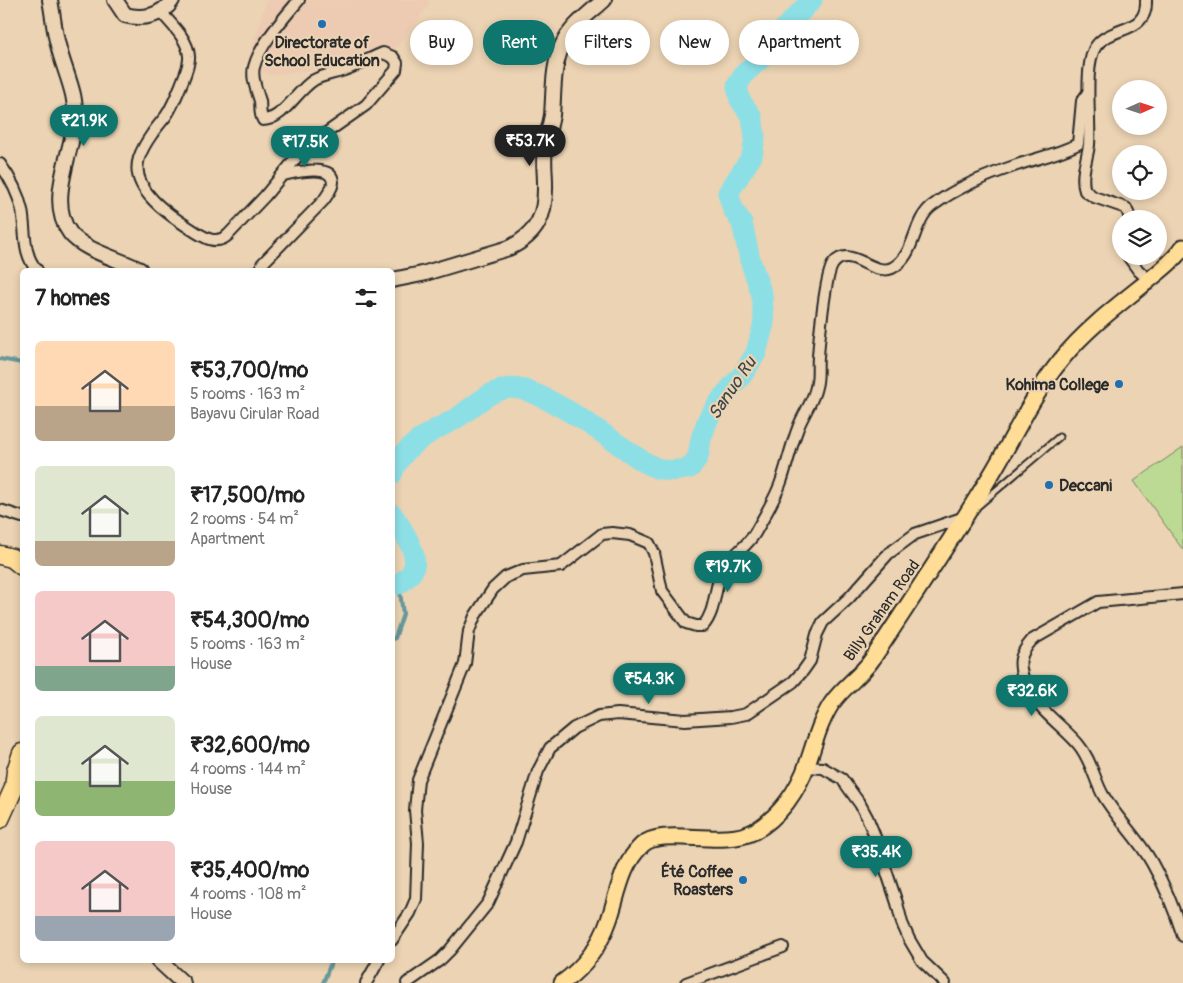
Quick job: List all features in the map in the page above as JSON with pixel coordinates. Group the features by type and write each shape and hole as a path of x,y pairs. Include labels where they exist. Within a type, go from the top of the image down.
{"highway":[{"path":"0,555 12,558 20,564"},
{"path":"0,819 14,788 16,770 20,759"}],"main road":[{"name":"Billy Graham Road","path":"562,983 584,964 594,951 609,920 617,890 626,869 634,855 644,844 652,838 663,836 707,839 733,838 751,833 771,821 798,785 818,730 832,704 846,685 870,661 965,517 1005,452 1026,410 1047,378 1062,358 1086,334 1170,264 1183,247"}],"street":[{"path":"50,0 58,45 71,86 75,122 63,174 61,211 69,232 85,244 136,268"},
{"path":"115,0 125,15 135,18 170,5 172,0"},
{"path":"158,8 180,34 189,57 185,75 178,92 167,114 153,132 139,159 139,179 157,205 174,220 205,238 216,241 223,240 297,157 326,133 366,105 396,70 397,62 393,57 383,54 315,79 303,88 283,111 271,119 263,120 260,114 260,103 255,87 254,68 261,51 299,0"},
{"path":"395,279 422,274 509,248 522,242 531,234 541,215 544,200 545,149 551,119 557,58 563,43 574,28 604,0"},
{"path":"1127,210 1094,197 1085,191 1083,176 1089,144 1087,94 1092,57 1096,46 1106,37 1136,24 1146,10 1146,0"},
{"path":"395,936 410,913 416,899 418,844 415,810 418,780 465,664 469,631 475,616 493,589 506,577 523,570 561,566 602,534 630,535 649,543 654,553 662,591 686,623 702,626 708,620 712,610 722,571 730,558 750,540 780,484 798,426 817,386 818,357 826,284 831,266 839,258 847,257 882,269 890,269 905,257 922,217 931,206 961,187 1078,144 1082,101 1087,94"},
{"path":"0,164 14,184 22,211 28,254 35,268"},
{"path":"262,264 324,200 333,182 326,172 320,171 282,175"},
{"path":"1134,265 1149,280"},
{"path":"0,510 20,516"},
{"path":"407,983 440,960 488,903 516,842 538,771 550,748 574,728 599,716 618,714 685,720 746,714 774,696 798,676 810,661 817,634 823,622 849,598 888,554 915,534 965,517"},
{"path":"1183,594 1098,602 1032,640 1024,649 1020,659 1020,669 1025,684 1035,701 1049,718 1078,745 1094,771 1102,793 1152,863 1175,911 1183,936"},
{"path":"806,767 823,768 842,779 860,804 874,834 902,923 909,939 922,961 945,983"},
{"path":"686,983 783,947"},
{"path":"161,963 183,983"},
{"path":"366,983 377,963"}],"lane":[{"path":"965,517 1059,437"}],"shaded area":[{"path":"267,0 428,0 427,7 417,20 410,20 410,29 395,49 335,67 270,75 247,65"}],"green space":[{"path":"1183,447 1183,550 1134,481"}],"waterway":[{"name":"Sanuo Ru","path":"395,467 401,457 424,437 457,418 489,395 509,388 530,392 554,403 650,465 672,471 690,468 698,457 701,439 708,419 723,397 743,374 756,353 764,323 762,295 750,260 742,223 733,209 728,193 752,156 755,136 752,117 740,100 737,86 744,74 766,54 782,31 812,0"},
{"path":"0,359 20,363"},
{"name":"Sanuo Ru","path":"395,519 413,551 414,559 414,567 411,573 399,584"},
{"name":"Sanuo Ru","path":"395,585 399,584 403,614 395,638"},
{"name":"Sanuo Ru","path":"323,983 331,963"}],"place":[{"name":"Directorate of School Education","path":"322,24"},
{"name":"Kohima College","path":"1119,384"},
{"name":"Deccani","path":"1049,485"},
{"name":"Été Coffee Roasters","path":"743,880"}]}
